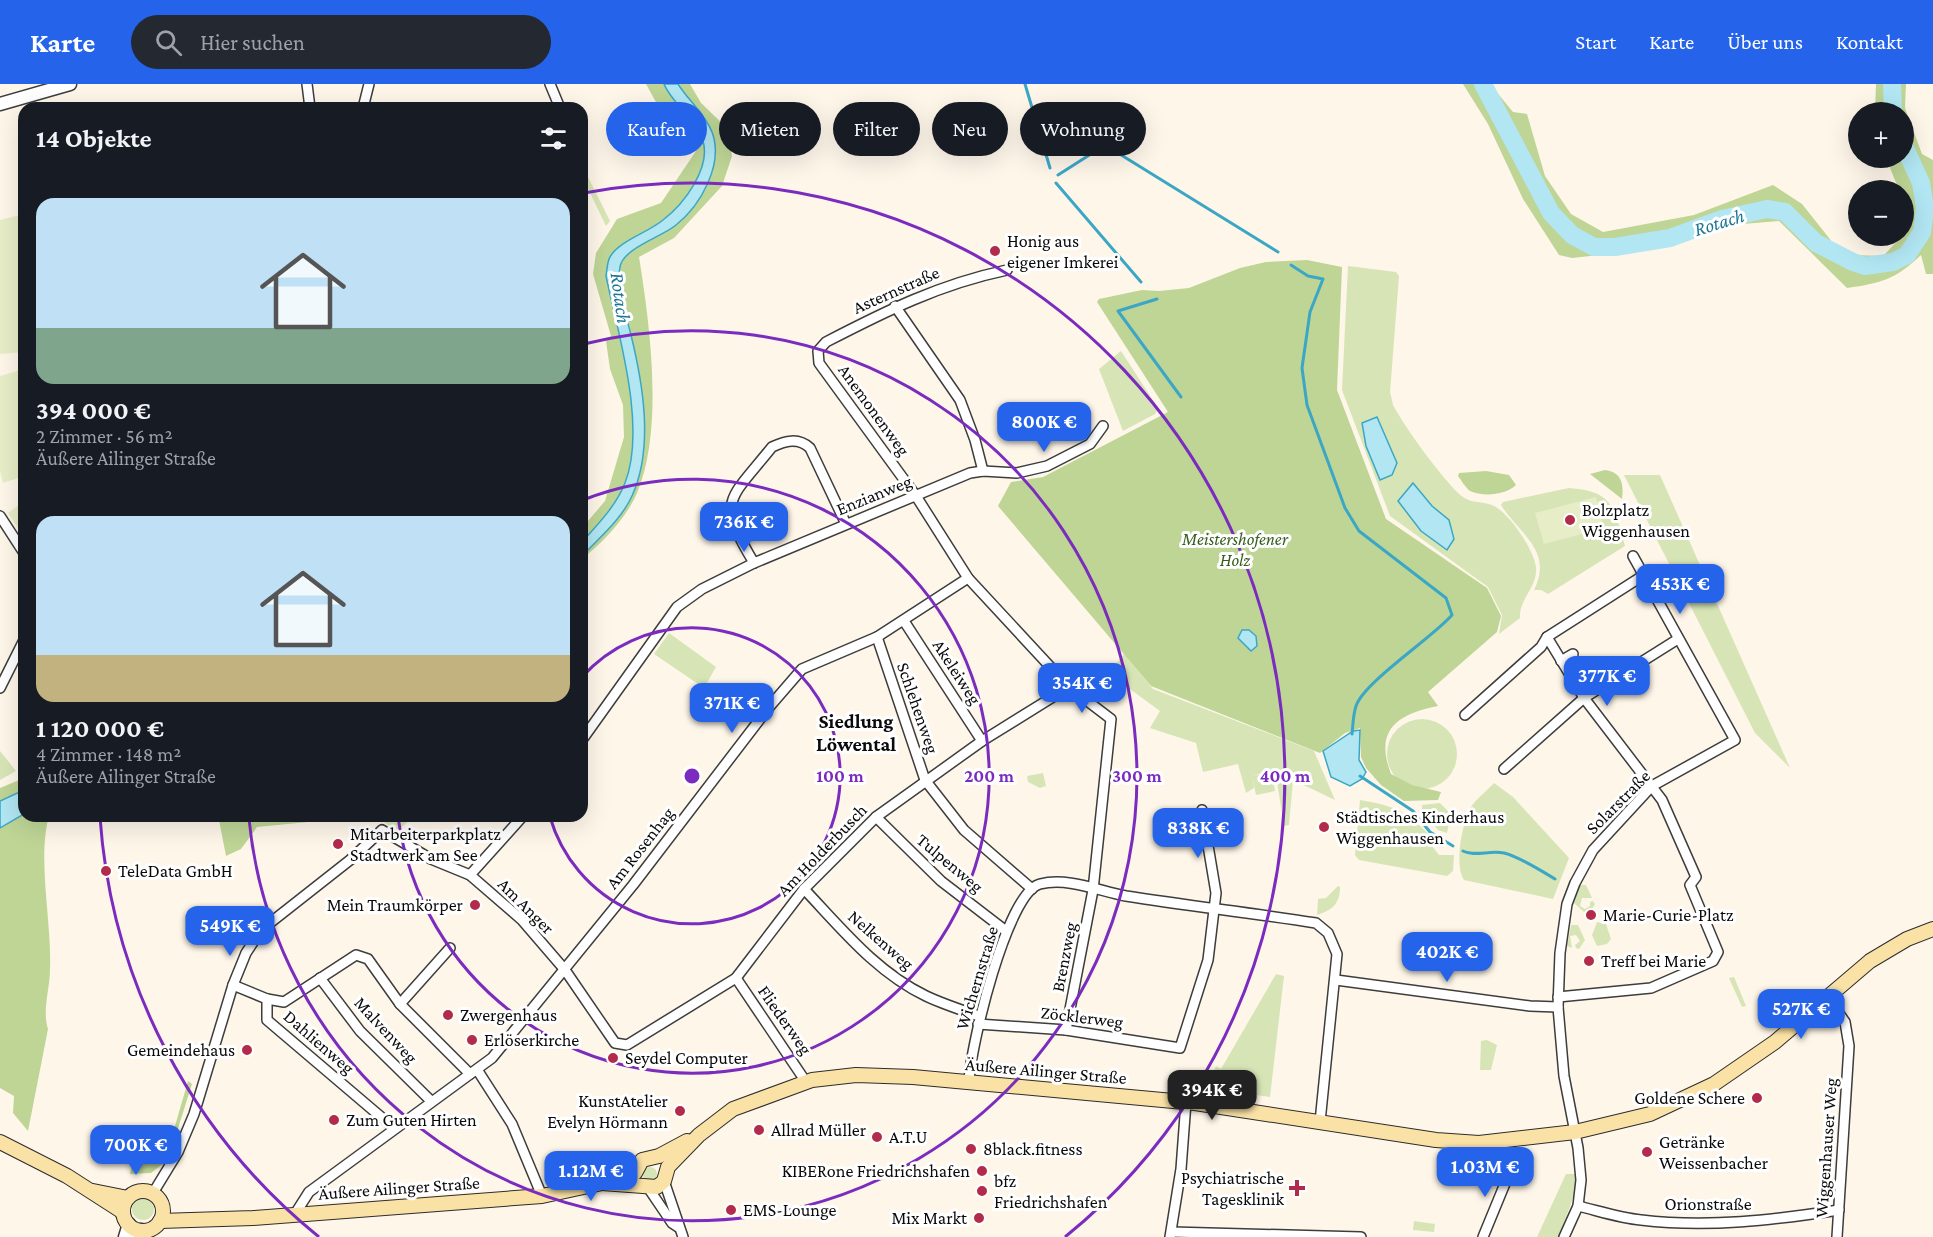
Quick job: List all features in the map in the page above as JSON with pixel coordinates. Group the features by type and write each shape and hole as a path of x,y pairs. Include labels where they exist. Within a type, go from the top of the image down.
{"main road":[{"name":"Äußere Ailinger Straße","path":"699,1135 733,1109 806,1082 856,1075 969,1082 1186,1102 1377,1133 1479,1143 1575,1132 1650,1114 1714,1084 1775,1042 1870,961 1907,939 1933,929"},
{"path":"699,1135 657,1187 645,1187 635,1177 636,1166 642,1160 654,1158 699,1135"},
{"path":"0,1142 93,1191 128,1198 139,1191 158,1199 160,1221 152,1229 131,1228 93,1191"},
{"path":"654,1158 662,1164 665,1177"},
{"name":"Äußere Ailinger Straße","path":"602,1184 636,1166"},
{"name":"Äußere Ailinger Straße","path":"160,1221 196,1218 253,1218 542,1196 602,1184 645,1187"},
{"path":"128,1198 131,1228"},
{"name":"Äußere Ailinger Straße","path":"158,1199 196,1218"}],"street":[{"path":"0,104 70,84"},
{"path":"307,84 309,102"},
{"path":"364,102 369,84"},
{"path":"550,84 558,102"},
{"name":"Asternstraße","path":"819,363 818,351 826,342 895,306 962,280 1006,270"},
{"path":"895,306 960,400 975,440 983,471"},
{"name":"Anemonenweg","path":"819,363 916,496 968,578 1069,687 1111,720"},
{"name":"Enzianweg","path":"588,732 678,607 702,590 754,563 846,524 983,471 1017,473 1047,466 1090,444 1103,426"},
{"path":"754,563 735,531 729,509 734,494 772,447 780,443 796,440 810,448 846,524"},
{"path":"0,516 18,544"},
{"name":"Solarstraße","path":"1564,1237 1578,1206 1581,1180 1575,1132 1564,1076 1558,1002 1566,914 1575,883 1593,850 1652,786 1735,740 1633,556"},
{"path":"1465,715 1541,647 1547,638 1644,575"},
{"name":"Am Rosenhag","path":"295,1214 309,1192 492,1058 565,970 770,706 802,669 877,637 968,578"},
{"name":"Akeleiweg","path":"904,621 982,741"},
{"name":"Schlehenweg","path":"877,637 925,780 964,830 1032,889"},
{"path":"1336,980 1445,996 1558,1002 1650,988 1716,957 1718,952 1690,885 1696,878 1662,800 1584,698 1547,638"},
{"path":"1504,769 1584,698 1678,639"},
{"path":"0,688 18,652"},
{"path":"1561,661 1573,654"},
{"path":"0,663 10,668"},
{"name":"Am Holderbusch","path":"615,1042 627,1045 736,978 804,889 876,817 982,741 1069,687"},
{"name":"Brenzweg","path":"1066,1030 1093,890 1111,720"},
{"path":"1202,810 1215,875 1214,908"},
{"name":"Tulpenweg","path":"876,817 941,881 1006,931"},
{"path":"470,875 518,822"},
{"name":"Am Anger","path":"233,985 246,953 261,930 350,860 382,830 431,859 470,875 522,920 565,970 615,1042"},
{"path":"1032,889 1040,884 1068,883 1093,890 1316,923 1328,933 1337,954 1320,1122"},
{"name":"Nelkenweg","path":"804,889 863,952 887,973 926,996 978,1020"},
{"name":"Wichernstraße","path":"969,1082 978,1020 1006,931 1032,889"},
{"name":"Zöcklerweg","path":"978,1020 1066,1030 1180,1048 1208,960 1214,908"},
{"path":"400,1004 450,948"},
{"path":"267,999 284,1002 356,955 368,959 400,1004 474,1072 512,1124 542,1196"},
{"name":"Malvenweg","path":"320,978 360,1031 431,1101"},
{"name":"Fliederweg","path":"736,978 806,1082"},
{"path":"158,1199 194,1114 233,985"},
{"name":"Dahlienweg","path":"233,985 267,999 267,1020 394,1128"},
{"name":"Wiggenhauser Weg","path":"1827,996 1845,1022 1849,1046 1837,1237"},
{"path":"1186,1102 1181,1169 1171,1235 1361,1237"},
{"path":"1483,1237 1511,1169"},
{"path":"665,1177 678,1227 683,1237"},
{"path":"645,1187 672,1223 678,1227"},
{"name":"Orionstraße","path":"1578,1206 1641,1220 1700,1224 1769,1220 1839,1210"}],"green space":[{"path":"646,84 664,84 676,102 656,102"},
{"path":"678,84 690,84 700,102 690,102"},
{"path":"1463,84 1490,84 1513,112 1527,114 1545,176 1571,214 1603,232 1694,215 1773,185 1802,204 1833,243 1854,255 1883,256 1893,246 1914,246 1914,180 1895,180 1890,168 1914,168 1914,132 1922,154 1933,160 1933,274 1926,274 1921,255 1904,270 1888,279 1847,288 1779,221 1731,225 1645,250 1572,258 1559,255 1523,199 1488,124"},
{"path":"1876,84 1906,84 1905,102 1875,102"},
{"path":"707,109 719,120 719,156 732,156 722,186 674,238 639,257 647,314 652,377 650,439 645,467 632,503 620,521 588,554 588,550 614,522 640,474 632,337 624,307 620,266 627,253 677,224 697,201 711,177 716,155 712,133 707,126"},
{"path":"693,156 704,156 694,186 678,207 661,222 629,242 606,276 628,380 633,435 631,460 625,483 617,499 588,535 588,521 605,501 624,437 623,405 610,369 606,341 611,336 593,274 596,253 617,219 661,203"},
{"path":"588,177 610,221 606,226 588,188"},
{"path":"18,216 18,352 0,354 0,220"},
{"name":"Meistershofener Holz","path":"1307,260 1342,267 1337,390 1386,519 1487,588 1501,616 1497,632 1428,692 1438,706 1424,709 1401,719 1388,735 1385,746 1386,759 1391,774 1412,785 1441,792 1438,800 1404,801 1381,785 1366,768 1361,757 1360,728 1345,733 1320,753 1151,686 998,506 1011,482 1043,477 1168,412 1097,302 1099,299 1142,290 1189,288 1240,268 1266,262"},
{"path":"1348,266 1396,272 1399,276 1390,392 1393,405 1406,426 1460,495 1499,509 1520,532 1531,551 1536,567 1532,587 1522,604 1520,618 1499,634 1502,615 1488,587 1390,516 1342,390"},
{"path":"1121,351 1158,408 1155,414 1123,431 1099,369"},
{"path":"18,371 18,478 3,483 0,471 0,376"},
{"path":"1605,470 1615,473 1620,479 1622,499 1590,474"},
{"path":"1486,471 1509,475 1516,485 1500,493 1481,494 1470,491 1458,476 1459,473"},
{"path":"1624,475 1660,475 1790,768 1755,733"},
{"path":"1569,488 1595,493 1609,503 1618,521 1625,546 1548,594 1541,590 1534,590 1540,564 1537,553 1501,505 1503,502"},
{"name":"Bolzplatz Wiggenhausen","path":"1596,497 1604,528 1544,544 1535,513"},
{"path":"18,506 18,528 8,513"},
{"path":"669,633 716,667 704,688 654,654"},
{"path":"1124,654 1153,689 1314,751 1335,800 1293,780 1289,825 1284,826 1275,769 1253,776 1272,772 1275,791 1256,795 1252,776 1254,788 1246,793 1238,764 1203,772 1196,743 1150,728 1160,711 1108,673"},
{"path":"1422,719 1435,722 1447,729 1454,741 1457,754 1454,767 1447,779 1435,786 1422,789 1409,786 1397,779 1390,767 1387,754 1390,741 1397,729 1409,722"},
{"path":"0,751 16,771 0,780"},
{"path":"1043,773 1046,786 1040,788 1028,782 1027,776"},
{"path":"18,780 18,793 0,801 0,788"},
{"path":"1494,783 1513,797 1569,858 1553,899 1464,880 1459,855 1465,823 1471,807"},
{"path":"1360,800 1400,811 1416,822 1432,838 1432,846 1439,855 1454,855 1453,871 1447,876 1359,860 1355,855"},
{"path":"1440,803 1451,814 1447,833 1438,830 1422,811 1422,805"},
{"path":"18,818 18,822 48,822 44,852 50,951 46,1014 48,1029 28,1131 13,1113 14,1096 0,1088 0,828"},
{"path":"219,822 308,822 257,827 241,849 226,856"},
{"path":"384,822 408,822 396,831"},
{"path":"1580,885 1586,885 1592,898 1582,898 1580,906 1585,909 1590,906 1590,902 1593,901 1595,904 1592,909 1584,912 1574,903"},
{"path":"1338,886 1340,893 1337,902 1327,911 1317,915 1318,899 1326,898"},
{"path":"1597,922 1606,924 1611,939 1607,944 1597,946 1592,935"},
{"path":"1571,925 1578,925 1585,940 1579,949 1575,945 1580,941 1576,935 1570,936 1572,948 1567,946"},
{"path":"1276,974 1284,976 1270,1097 1207,1088 1216,1066 1221,1069"},
{"path":"1734,977 1746,1006 1742,1007 1729,978"},
{"path":"1487,1040 1497,1045 1491,1070 1480,1070 1481,1041"},
{"path":"188,1081 192,1084 168,1160 151,1173 130,1174 134,1156 104,1149 105,1141 166,1157"},
{"path":"647,1167 653,1167 657,1174 653,1181 647,1181 643,1177 643,1171"},
{"path":"1566,1174 1577,1174 1575,1190 1558,1237 1537,1237"},
{"path":"143,1198 151,1201 154,1209 151,1217 143,1220 135,1217 132,1209 135,1201"},
{"path":"1414,1221 1435,1224 1434,1232 1413,1230"}],"water":[{"path":"664,84 678,84 692,102 676,102"},
{"path":"707,123 715,144 715,157 702,195 694,207 676,225 628,254 620,267 620,293 635,354 642,395 645,437 643,457 639,477 627,505 588,550 588,535 617,499 625,483 631,460 633,435 628,380 606,276 608,261 620,246 657,224 679,205 694,185 704,156 707,156"},
{"path":"1377,417 1397,463 1392,475 1380,480 1366,446 1362,423"},
{"path":"1413,483 1432,506 1449,520 1454,539 1447,550 1421,531 1398,501"},
{"path":"1242,630 1249,630 1256,636 1257,646 1251,651 1238,638"},
{"path":"1360,730 1359,760 1366,772 1362,779 1350,786 1331,777 1323,751 1353,731"},
{"path":"18,793 18,818 0,828 0,801"}],"waterway":[{"path":"1025,84 1050,168"},
{"name":"Rotach","path":"1483,84 1551,213 1572,235 1594,247 1615,247 1670,238 1722,219 1767,209 1785,212 1816,243 1853,262 1865,266 1893,262 1907,255 1922,232 1925,208 1921,183 1914,168"},
{"name":"Rotach","path":"1892,84 1893,102"},
{"path":"1058,175 1105,145 1278,252"},
{"path":"1056,183 1141,282"},
{"path":"1291,265 1308,276 1323,279 1310,312 1302,368 1307,405 1345,508 1359,531 1446,598 1452,615 1362,696 1355,709 1352,734"},
{"path":"1157,299 1118,311 1181,397"},
{"path":"1360,776 1413,811 1430,832 1453,846"},
{"path":"1463,851 1467,853 1504,853 1555,879"}],"place":[{"name":"Honig aus eigener Imkerei","path":"995,251"},
{"name":"Bolzplatz Wiggenhausen","path":"1570,520"},
{"name":"Städtisches Kinderhaus Wiggenhausen","path":"1324,827"},
{"name":"Mitarbeiterparkplatz Stadtwerk am See","path":"338,844"},
{"name":"TeleData GmbH","path":"106,871"},
{"name":"Mein Traumkörper","path":"475,905"},
{"name":"Marie-Curie-Platz","path":"1591,915"},
{"name":"Treff bei Marie","path":"1589,961"},
{"name":"Zwergenhaus","path":"448,1015"},
{"name":"Erlöserkirche","path":"472,1040"},
{"name":"Gemeindehaus","path":"247,1050"},
{"name":"Seydel Computer","path":"613,1058"},
{"name":"Goldene Schere","path":"1757,1098"},
{"name":"KunstAtelier Evelyn Hörmann","path":"680,1111"},
{"name":"Zum Guten Hirten","path":"334,1120"},
{"name":"Allrad Müller","path":"759,1130"},
{"name":"A.T.U","path":"877,1137"},
{"name":"8black.fitness","path":"971,1149"},
{"name":"Getränke Weissenbacher","path":"1647,1152"},
{"name":"KIBERone Friedrichshafen","path":"982,1171"},
{"name":"Psychiatrische Tagesklinik","path":"1297,1188"},
{"name":"bfz Friedrichshafen","path":"982,1191"},
{"name":"EMS-Lounge","path":"731,1210"},
{"name":"Mix Markt","path":"979,1218"}],"district":[{"name":"Siedlung Löwental","path":"856,732"}]}
